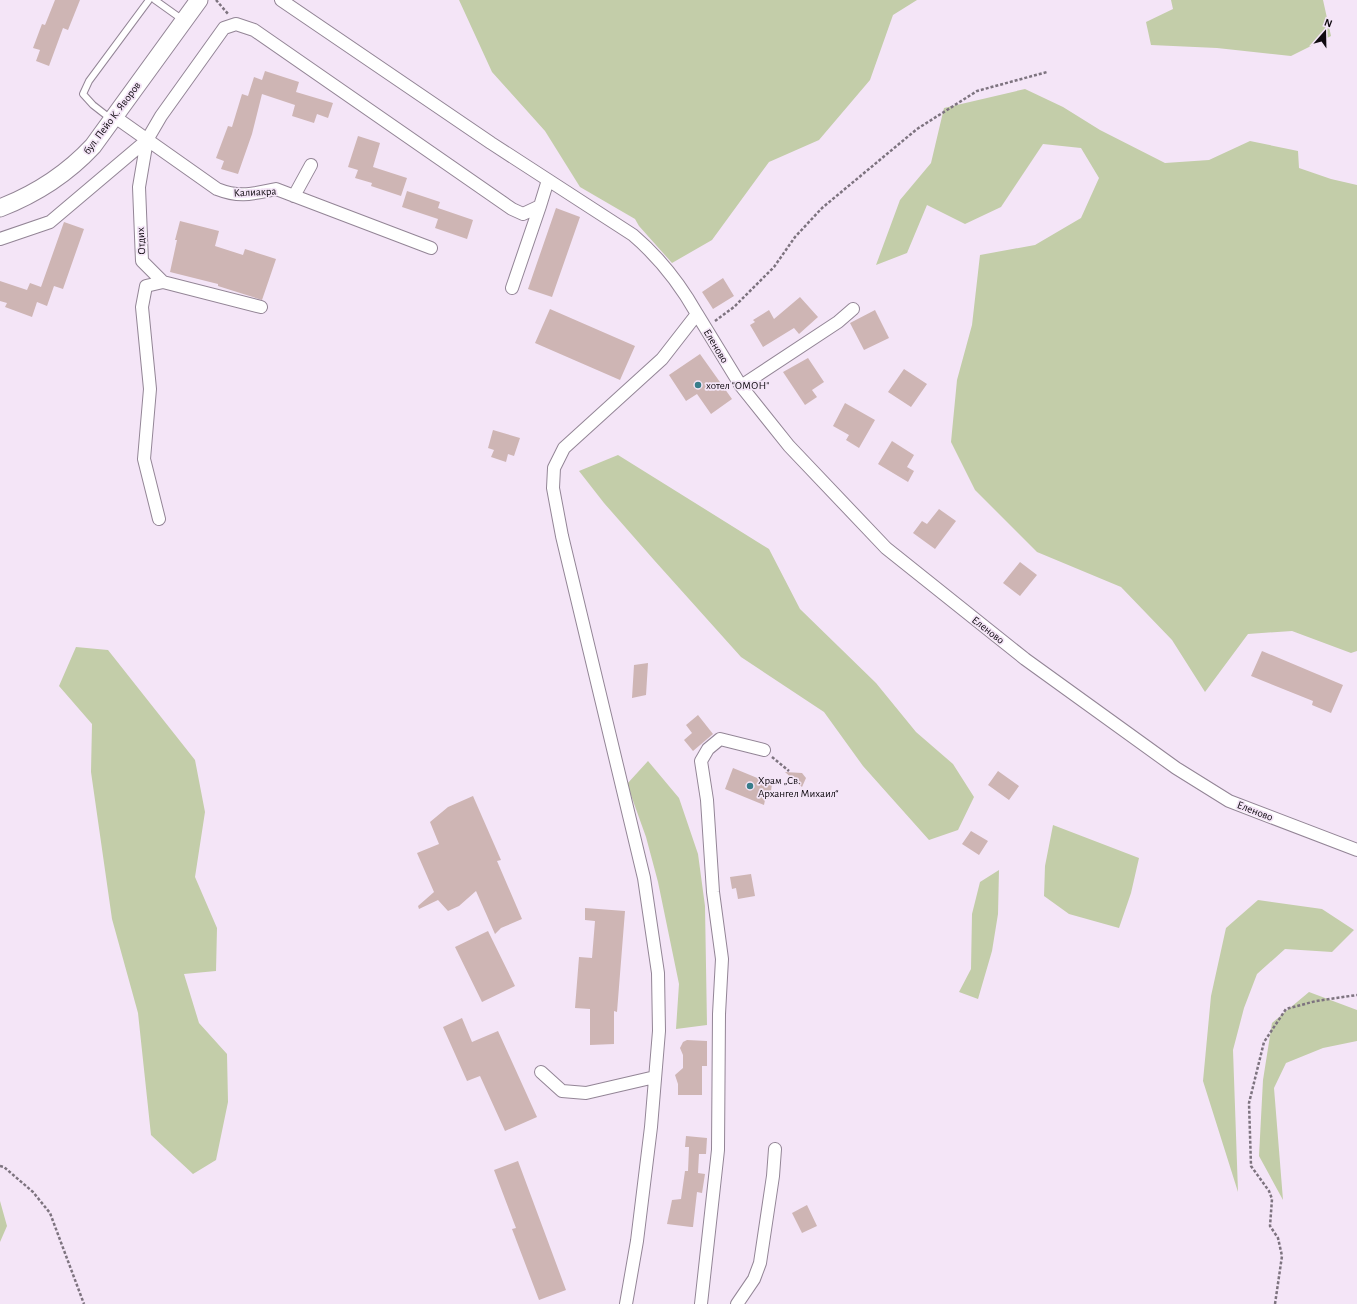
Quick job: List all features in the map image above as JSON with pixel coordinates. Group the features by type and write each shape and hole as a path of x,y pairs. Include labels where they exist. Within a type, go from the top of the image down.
{"street":[{"name":"бул. Пейо К. Яворов","path":"0,208 26,196 58,178 76,164 93,146 114,119 199,0"},
{"name":"Еленово","path":"281,0 491,143 633,235 647,247 682,287 741,386 789,446 886,548 1025,659 1176,768 1229,801 1357,850"},
{"path":"0,239 50,222 147,140 161,116 224,28 236,24 254,30 512,209 522,214 540,206"},
{"name":"Калиакра","path":"114,119 222,191 232,195 253,194 276,189 431,248"},
{"name":"Отдих","path":"147,140 139,187 142,261 163,282"},
{"path":"294,196 311,165"},
{"path":"512,288 548,180"},
{"path":"159,519 144,459 150,388 142,307 146,286 163,282 261,307"},
{"path":"741,386 838,322 853,309"},
{"path":"626,1304 637,1241 651,1127 659,1031 658,972 644,878 562,536 553,488 554,468 564,448 662,359 697,314"},
{"path":"701,1304 718,1150 719,1014 722,959 713,892 708,800 701,761 708,749 720,739 764,750"},
{"path":"541,1072 562,1091 586,1093 655,1077"},
{"path":"737,1304 754,1279 760,1264 773,1176 775,1149"}],"lane":[{"path":"114,119 94,105 83,94 89,81 149,0"},
{"path":"155,0 184,21"}],"path":[{"path":"216,0 226,13"},
{"path":"706,328 734,307 774,267 795,237 822,208 917,129 977,91 1046,72"},
{"path":"764,750 789,771"},
{"path":"1275,1304 1282,1256 1278,1238 1270,1226 1272,1199 1269,1192 1251,1166 1249,1103 1264,1042 1286,1009 1316,1001 1357,995"},
{"path":"1,1166 33,1192 50,1212 84,1304"}],"green space":[{"path":"459,0 917,0 893,15 870,80 819,140 769,162 712,240 672,263 639,226 635,219 580,187 545,131 492,72"},
{"path":"1171,0 1323,0 1331,36 1291,56 1217,48 1151,45 1146,22 1173,9"},
{"path":"1025,89 1063,107 1100,130 1165,163 1209,160 1250,141 1298,151 1299,168 1331,179 1357,185 1357,651 1351,653 1292,631 1248,634 1205,692 1172,640 1121,587 1037,552 975,490 951,442 957,380 972,325 980,255 1035,245 1081,218 1099,178 1081,148 1043,144 1001,207 965,224 927,205 907,253 876,265 900,200 931,163 944,108"},
{"path":"618,455 769,549 800,609 876,683 916,732 953,764 974,797 958,830 929,840 863,766 824,712 741,657 604,503 579,471"},
{"path":"76,647 108,650 195,760 205,812 195,877 217,928 216,971 184,974 199,1023 227,1054 228,1102 216,1160 193,1174 151,1135 138,1013 112,919 91,772 92,724 59,686"},
{"path":"648,761 679,798 698,854 705,906 707,1025 676,1029 679,984 658,882 646,837 627,784"},
{"path":"1053,825 1139,858 1131,893 1119,928 1069,914 1044,896 1045,866"},
{"path":"999,870 998,914 992,951 978,999 959,992 971,969 972,914 980,882"},
{"path":"1258,900 1322,909 1354,930 1332,952 1285,949 1257,974 1244,1008 1233,1050 1238,1192 1203,1081 1211,996 1226,928"},
{"path":"1309,992 1357,1010 1357,1041 1323,1048 1286,1063 1274,1088 1283,1200 1259,1156 1263,1080 1272,1023"},
{"path":"0,1201 7,1226 0,1242"}],"building":[{"path":"55,0 80,0 68,30 63,28 49,66 36,61 40,50 33,48 42,24 45,25"},
{"path":"265,71 299,82 296,92 333,103 328,118 317,114 314,123 292,116 295,105 262,94 252,134 238,174 221,169 224,161 216,158 228,126 232,127 242,94 248,96 254,77 262,80"},
{"path":"358,136 380,143 373,167 407,178 401,196 371,186 372,183 355,178 358,170 348,167"},
{"path":"407,191 440,202 438,208 473,220 467,239 435,228 438,219 402,207"},
{"path":"556,208 580,217 552,297 528,289"},
{"path":"180,221 219,231 215,246 243,255 245,249 276,259 262,300 218,286 218,284 170,272 177,240 175,240"},
{"path":"64,222 84,229 63,289 54,286 47,306 37,302 32,317 5,307 7,303 0,301 0,281 27,290 30,283 41,287"},
{"path":"723,278 734,296 713,309 702,292"},
{"path":"800,297 818,317 799,334 794,328 763,347 750,325 755,322 753,320 769,310 774,319"},
{"path":"550,309 635,346 620,380 535,343"},
{"path":"875,310 889,338 864,350 850,323"},
{"name":"хотел \"ОМОН\"","path":"700,354 732,399 711,414 697,394 686,401 669,375"},
{"path":"808,358 824,382 812,390 817,397 805,405 783,372"},
{"path":"904,369 927,384 911,407 888,392"},
{"path":"845,403 875,420 859,448 846,440 849,435 833,426"},
{"path":"493,430 520,438 514,456 508,454 506,462 491,457 494,450 488,448"},
{"path":"892,441 914,455 907,467 914,471 908,482 878,464"},
{"path":"939,509 956,521 935,549 913,533 922,521 927,524"},
{"path":"1020,562 1037,575 1020,596 1003,583"},
{"path":"1262,651 1343,685 1331,713 1312,705 1313,701 1251,676"},
{"path":"648,663 646,695 632,698 634,665"},
{"path":"698,715 713,734 693,751 684,740 692,733 686,725"},
{"path":"733,768 772,784 770,798 765,800 764,805 725,789"},
{"path":"998,771 1019,786 1009,800 988,785"},
{"path":"785,772 802,773 806,778 802,787"},
{"path":"473,796 501,860 497,861 522,919 501,928 495,934 476,891 459,906 448,911 438,900 419,909 418,906 434,892 417,853 439,844 430,822 448,807"},
{"path":"971,831 988,841 979,855 962,844"},
{"path":"751,874 755,896 738,899 736,888 732,889 730,877"},
{"path":"585,908 625,911 617,1012 614,1011 614,1044 590,1045 590,1009 575,1008 579,957 592,958 595,921 585,920"},
{"path":"488,931 515,986 482,1002 455,947"},
{"path":"462,1018 472,1042 498,1031 537,1117 505,1131 480,1076 467,1081 443,1027"},
{"path":"687,1040 707,1041 707,1066 702,1066 702,1095 678,1095 678,1084 675,1075 683,1068 683,1055 680,1048 683,1042"},
{"path":"686,1136 707,1138 706,1154 699,1154 698,1173 705,1174 702,1193 697,1192 693,1227 667,1224 672,1200 681,1199 685,1171 688,1171 689,1147 685,1147"},
{"path":"518,1161 566,1290 539,1300 512,1229 516,1228 494,1170"},
{"path":"807,1205 817,1226 802,1233 792,1213"}],"place":[{"name":"хотел \"ОМОН\"","path":"698,385"},
{"name":"Храм „Св. Архангел Михаил“","path":"750,786"}]}
